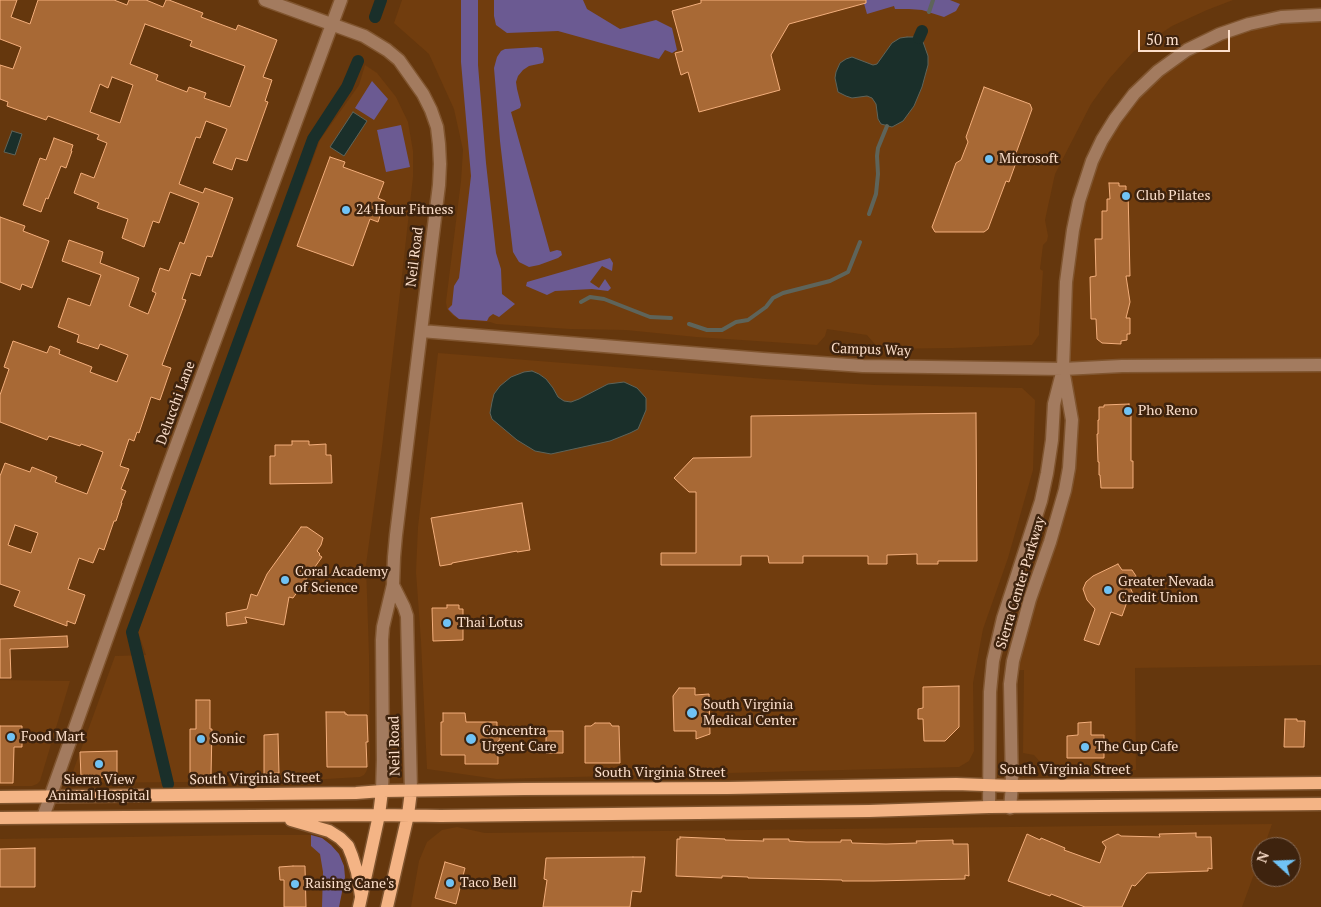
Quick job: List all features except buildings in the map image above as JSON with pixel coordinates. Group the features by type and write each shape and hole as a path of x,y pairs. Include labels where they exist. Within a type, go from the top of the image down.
{"main road":[{"name":"South Virginia Street","path":"0,797 533,789 1321,783"},
{"name":"Neil Road","path":"360,902 379,815 382,791"},
{"name":"Neil Road","path":"387,907 408,815 411,791"},
{"path":"0,818 450,816 989,807 1321,804"},
{"path":"279,816 329,831 348,846 357,872 360,902"}],"street":[{"name":"Neil Road","path":"265,0 364,36 387,50 399,60 423,94 437,127 440,154 439,185 395,550 393,585 382,640 382,791"},
{"name":"Delucchi Lane","path":"43,818 169,464 341,0"},
{"name":"Sierra Center Parkway","path":"1010,808 1012,786 1010,695 1013,661 1030,599 1050,542 1065,490 1069,468 1072,420 1064,369 1066,282 1073,230 1084,181 1102,140 1119,112 1134,94 1158,71 1186,50 1234,28 1264,20 1299,15 1321,15"},
{"name":"Campus Way","path":"421,331 857,365 1064,369 1122,366 1321,364"},
{"name":"Sierra Center Parkway","path":"989,807 990,692 993,660 1003,618 1041,501 1052,440 1054,404 1064,369"},
{"name":"Neil Road","path":"393,585 407,616 411,791"}],"shaded area":[{"path":"402,0 1233,0 1172,26 1133,52 1109,79 1091,104 1055,174 1045,220 1048,236 1047,241 1043,245 1040,269 1043,271 1039,335 1032,345 879,349 867,335 827,329 825,336 817,345 626,330 570,329 496,324 460,320 452,315 447,309 446,302 463,150 454,109 429,54 394,23"},
{"path":"461,0 478,0 478,65 496,253 501,269 502,294 515,304 499,317 493,314 487,321 459,319 448,309 452,305 454,286 459,278 471,176 461,62"},
{"path":"494,0 583,0 587,9 620,29 656,20 672,28 677,50 672,53 665,50 659,59 558,31 507,33 496,25"},
{"path":"863,0 950,0 960,4 956,11 944,17 922,10 895,9 894,6 867,14"},
{"path":"1321,13 1321,665 1135,668 1136,770 1050,773 1034,755 1023,753 1024,670 1014,670 1072,460 1062,348 1089,159 1150,78 1223,29"},
{"path":"542,48 543,63 529,66 518,76 516,82 521,105 520,108 511,112 550,252 561,251 562,255 539,265 529,267 519,262 513,252 500,141 494,68 497,57 505,49"},
{"path":"365,65 377,73 396,97 408,122 413,151 413,177 402,275 366,565 369,655 369,765 364,775 360,777 293,781 74,783 71,781 71,777 115,656 146,655 138,632 320,140 359,85"},
{"path":"372,81 388,99 374,120 355,108"},
{"path":"401,125 410,167 386,172 377,130"},
{"path":"610,258 613,263 612,271 602,266 590,282 599,288 605,279 611,288 608,291 592,289 555,291 547,295 526,286 527,282"},
{"path":"438,353 766,379 875,385 1022,388 1035,400 1033,470 1008,558 983,629 973,683 974,751 969,761 959,767 497,779 427,769 416,572 418,527"},
{"path":"0,680 70,681 40,781 32,786 0,786"},
{"path":"1272,824 1267,837 1251,837 1251,882 1242,907 411,907 419,861 427,842 442,830 457,827 485,833"},
{"path":"311,835 322,838 331,845 339,854 344,866 345,877 339,907 0,907 0,839"},
{"path":"311,835 322,838 331,845 339,854 344,866 345,877 339,907 322,907 323,872 320,854 311,846"}],"water":[{"path":"900,38 922,39 928,56 928,65 914,106 903,121 892,127 881,124 878,119 876,104 872,98 867,96 852,98 838,92 835,78 836,72 840,63 852,57 873,65 877,64 892,43"},
{"path":"353,112 367,121 344,156 330,147"},
{"path":"12,131 22,134 15,155 4,152"},
{"path":"532,371 546,379 558,397 564,401 571,402 579,399 608,384 624,382 637,388 646,398 646,410 638,429 610,441 551,454 535,451 517,440 492,419 490,413 494,394 500,386 511,377"}],"waterway":[{"path":"375,17 381,0"},
{"path":"929,12 933,0"},
{"path":"919,38 922,31"},
{"path":"168,784 132,632 313,139 347,87 358,61"},
{"path":"869,214 876,194 878,148 887,126"},
{"path":"689,324 707,330 722,330 736,322 748,320 766,307 773,298 783,293 830,281 848,272 860,242"},
{"path":"581,302 590,297 604,299 650,317 671,318"}],"place":[{"name":"Microsoft","path":"989,159"},
{"name":"Club Pilates","path":"1126,196"},
{"name":"24 Hour Fitness","path":"346,210"},
{"name":"Pho Reno","path":"1128,411"},
{"name":"Coral Academy of Science","path":"285,580"},
{"name":"Greater Nevada Credit Union","path":"1108,590"},
{"name":"Thai Lotus","path":"447,623"},
{"name":"South Virginia Medical Center","path":"692,713"},
{"name":"Food Mart","path":"11,737"},
{"name":"Sonic","path":"201,739"},
{"name":"Concentra Urgent Care","path":"471,739"},
{"name":"The Cup Cafe","path":"1085,747"},
{"name":"Sierra View Animal Hospital","path":"99,764"},
{"name":"Taco Bell","path":"450,883"},
{"name":"Raising Cane's","path":"295,884"}]}
